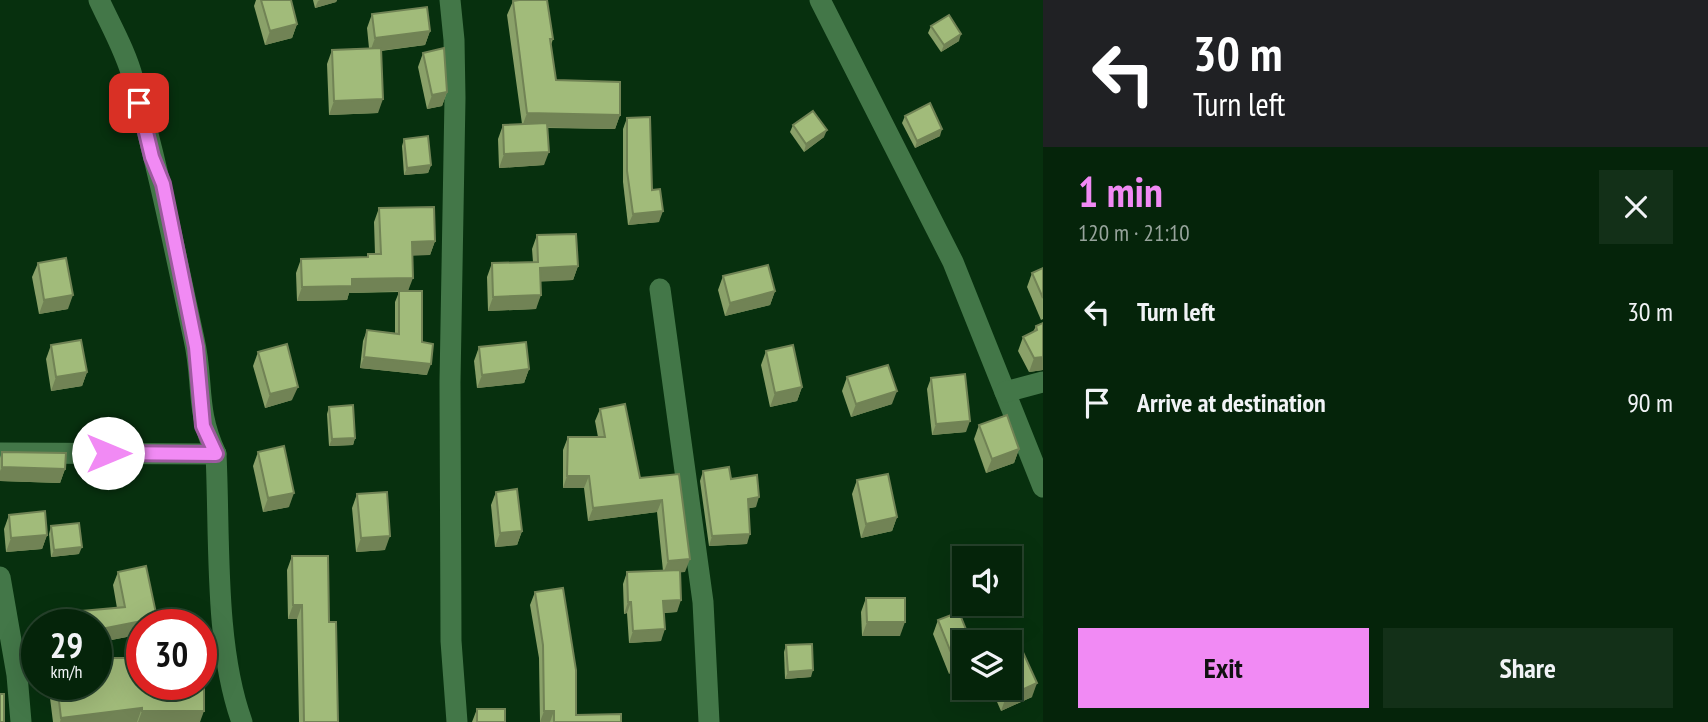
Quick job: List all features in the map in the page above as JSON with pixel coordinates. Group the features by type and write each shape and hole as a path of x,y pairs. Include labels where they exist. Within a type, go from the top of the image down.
{"street":[{"path":"99,0 133,76 152,157 163,184 196,347 203,426 216,454 225,655 232,694 242,722"},
{"path":"450,0 454,40 450,382 451,641 457,722"},
{"path":"820,0 953,262 1043,487"},
{"path":"660,289 703,601 709,722"},
{"path":"1005,391 1043,382"},
{"path":"0,453 216,454"},
{"path":"0,577 9,675 21,722"}],"building":[{"path":"261,0 291,0 297,24 270,31"},
{"path":"547,0 556,80 620,82 620,115 527,113 513,1"},
{"path":"427,7 430,31 375,38 372,14"},
{"path":"949,15 961,34 944,45 931,26"},
{"path":"381,48 383,99 334,101 332,50"},
{"path":"444,48 447,92 432,95 423,53"},
{"path":"930,103 942,129 917,141 905,116"},
{"path":"813,111 827,130 806,144 793,125"},
{"path":"650,117 652,190 660,189 663,211 633,214 627,171 627,118"},
{"path":"547,123 549,152 504,154 503,125"},
{"path":"428,136 431,165 407,168 404,139"},
{"path":"434,207 435,241 412,242 413,278 352,279 352,286 302,287 301,259 368,257 368,254 381,254 379,208"},
{"path":"576,234 578,266 540,268 541,295 493,297 492,263 538,262 537,235"},
{"path":"66,258 73,295 44,300 38,263"},
{"path":"768,265 775,291 730,303 723,276"},
{"path":"1043,268 1043,298 1032,273"},
{"path":"399,291 422,291 422,342 433,344 431,364 364,357 367,330 399,334"},
{"path":"1043,323 1043,357 1034,358 1023,337 1037,330 1036,326"},
{"path":"81,340 87,372 56,377 51,345"},
{"path":"526,342 529,369 482,375 479,347"},
{"path":"287,344 298,387 270,394 258,352"},
{"path":"793,345 802,387 775,393 766,351"},
{"path":"888,365 897,391 856,404 847,377"},
{"path":"965,374 970,421 936,424 931,378"},
{"path":"625,404 640,478 679,474 690,559 668,561 662,500 593,508 589,476 567,476 568,437 605,437 600,409"},
{"path":"353,405 355,438 332,439 329,407"},
{"path":"1007,415 1019,449 992,459 979,425"},
{"path":"284,446 294,493 268,498 258,452"},
{"path":"2,452 66,453 65,469 2,467"},
{"path":"729,467 731,479 757,475 759,497 748,499 750,534 712,536 703,471"},
{"path":"888,474 897,517 866,524 857,480"},
{"path":"517,489 522,531 500,533 496,492"},
{"path":"387,492 390,536 361,538 357,494"},
{"path":"45,511 47,535 11,538 9,515"},
{"path":"79,523 82,547 54,550 51,526"},
{"path":"292,556 328,556 329,622 336,622 338,722 304,722 302,605 293,605"},
{"path":"146,566 155,609 126,609 126,624 112,627 112,609 104,609 125,607 118,572"},
{"path":"680,570 681,600 663,601 665,629 633,631 627,572"},
{"path":"563,588 576,670 576,715 621,714 621,722 554,722 554,711 544,711 543,645 535,592"},
{"path":"866,598 905,598 905,622 867,622"},
{"path":"952,615 961,616 966,630 952,630 952,655 938,620"},
{"path":"812,644 813,670 788,672 786,645"},
{"path":"1022,650 1037,683 1022,690"},
{"path":"112,658 126,658 126,700 204,700 204,711 142,711 142,708 61,718 59,700 112,700"},
{"path":"0,694 4,694 4,722 0,722"},
{"path":"477,709 505,709 505,722 477,722"}],"route":[{"path":"108,453 216,454 203,426 196,347 163,184 152,157 139,103"}]}
